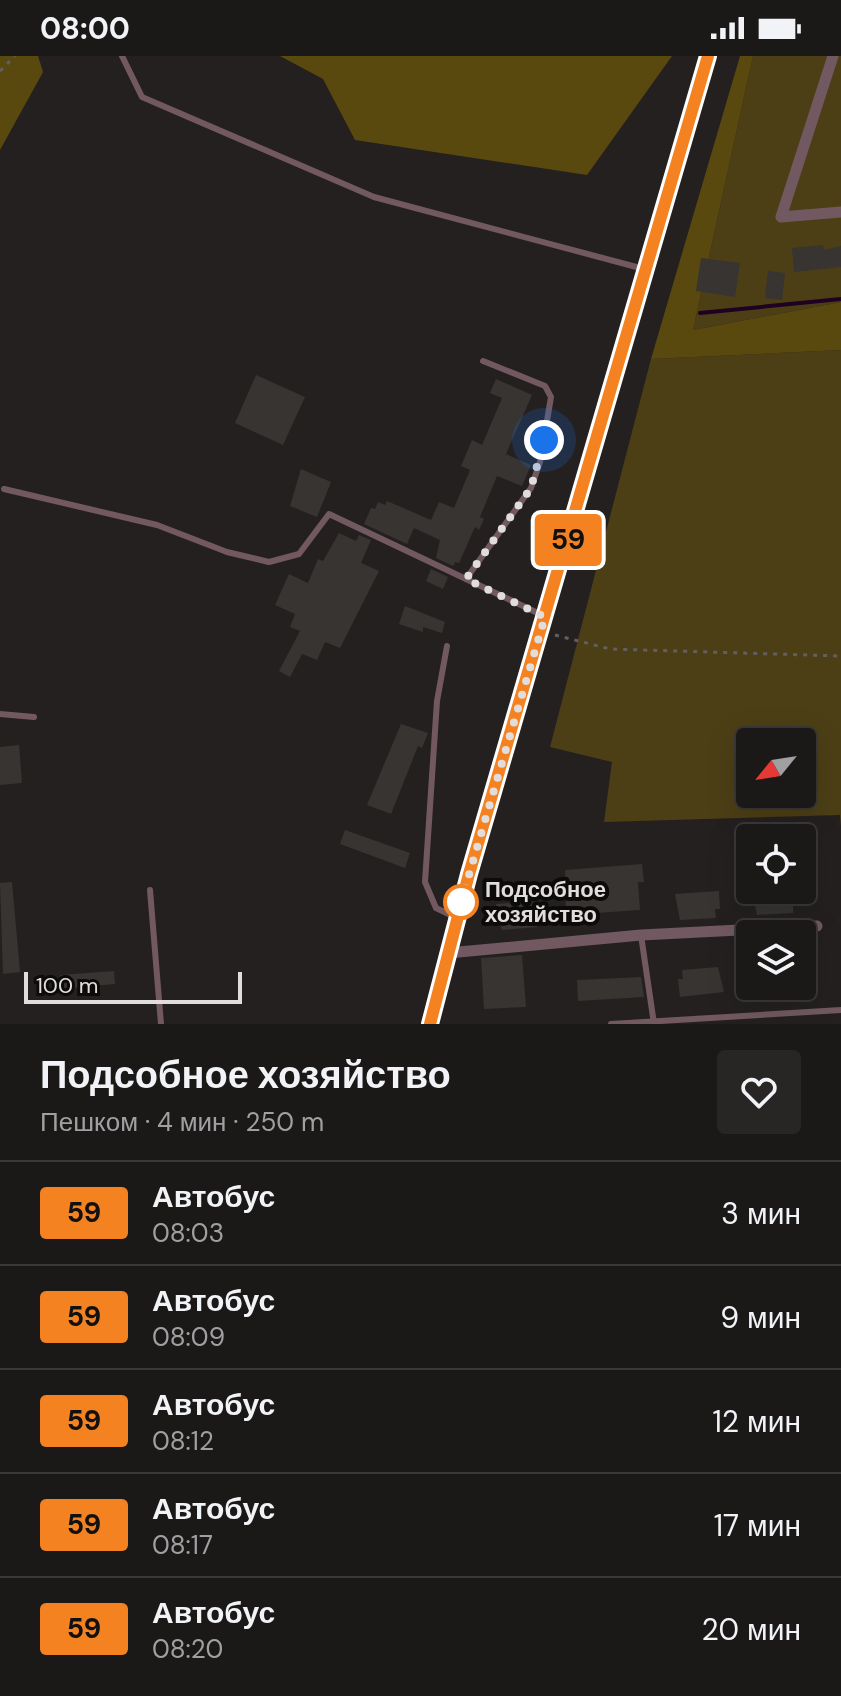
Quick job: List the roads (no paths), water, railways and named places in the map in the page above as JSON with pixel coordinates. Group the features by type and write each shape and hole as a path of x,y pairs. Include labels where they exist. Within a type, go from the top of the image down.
{"main road":[{"path":"430,1024 457,918 708,56"}],"street":[{"path":"835,61 781,217 841,212"},
{"path":"448,953 641,935 817,926"}],"lane":[{"path":"122,56 142,97 374,197 648,270"},
{"path":"466,579 531,488 540,462 551,397 545,386 483,361"},
{"path":"4,489 157,525 227,552 269,562 299,554 329,514 466,579 543,624"},
{"path":"447,646 437,701 425,882 436,908 457,918"},
{"path":"0,714 34,717"},
{"path":"150,890 161,1024"},
{"path":"641,935 654,1023"},
{"path":"611,1024 841,1010"}],"waterway":[{"path":"700,313 841,299"}],"place":[{"name":"Подсобное хозяйство","path":"461,902"}]}
